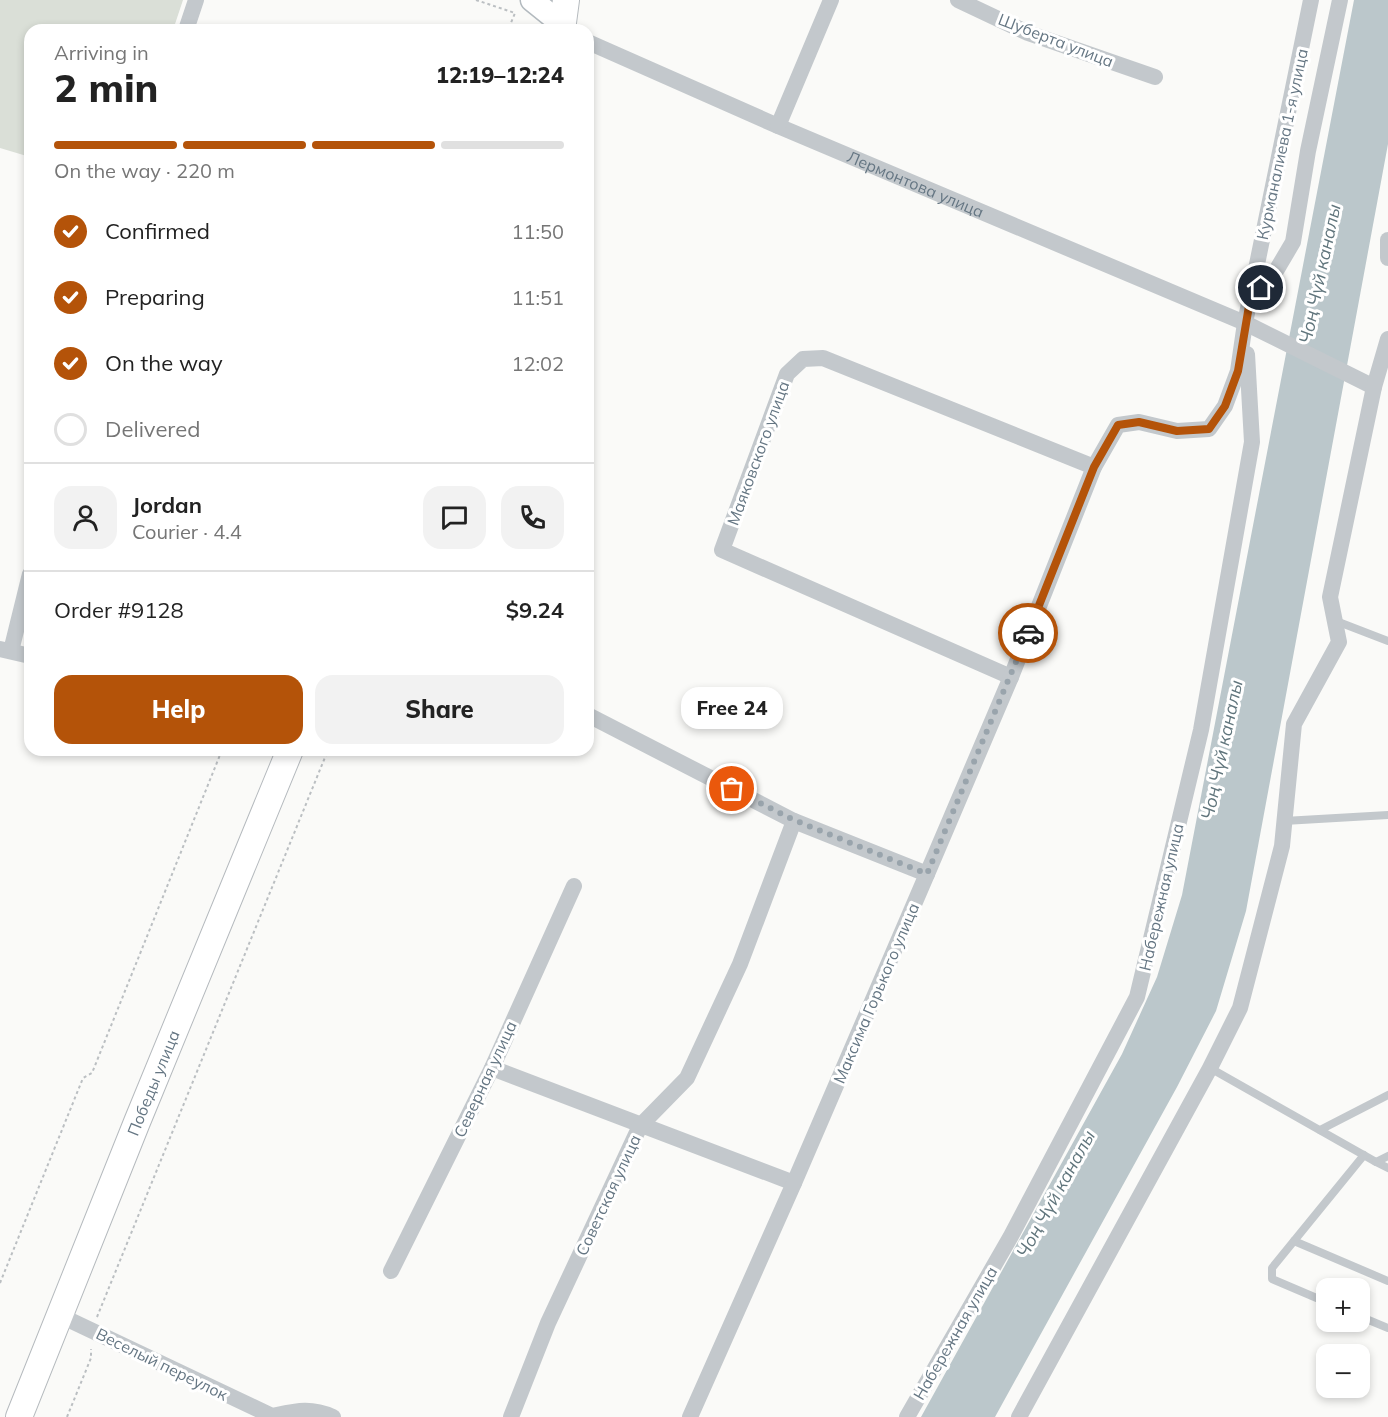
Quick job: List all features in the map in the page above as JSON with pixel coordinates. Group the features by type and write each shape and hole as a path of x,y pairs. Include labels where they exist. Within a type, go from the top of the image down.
{"main road":[{"path":"532,0 566,21 578,0"},
{"name":"Победы улица","path":"19,1417 137,1122 289,756"}],"street":[{"path":"188,24 196,0"},
{"path":"778,126 831,0"},
{"name":"Шуберта улица","path":"958,0 1028,33 1155,77"},
{"name":"Курманалиева 1-я улица","path":"1245,323 1311,0"},
{"path":"1250,300 1273,276 1293,242 1308,151 1340,0"},
{"name":"Лермонтова улица","path":"594,45 778,126 1245,323 1367,384"},
{"path":"1388,240 1388,258"},
{"name":"Максима Горького улица","path":"690,1417 794,1183 1011,677 1094,467 1118,425 1139,422 1177,431 1209,429 1225,406 1238,371 1245,323"},
{"name":"Набережная улица","path":"907,1417 1011,1236 1137,997 1201,730 1252,442 1245,323"},
{"path":"1019,1417 1210,1068 1239,1008 1282,846 1294,724 1339,642 1330,597 1367,384 1384,367 1388,339"},
{"name":"Маяковского улица","path":"1011,677 722,550 787,374 803,359 823,358 1094,467"},
{"path":"24,593 6,650 24,654"},
{"path":"594,718 794,820 927,874"},
{"name":"Советская улица","path":"511,1417 548,1323 640,1126 687,1078 740,964 794,820"},
{"name":"Северная улица","path":"391,1271 492,1068 574,885"},
{"path":"492,1068 794,1183"},
{"name":"Веселый переулок","path":"61,1316 272,1416 295,1411 319,1411 333,1417"}],"lane":[{"path":"1335,621 1388,641"},
{"path":"1284,821 1388,815"},
{"path":"1210,1068 1388,1168"},
{"path":"1320,1130 1388,1095"},
{"path":"1316,1298 1272,1279 1272,1268 1364,1155"},
{"path":"1376,1162 1388,1156"},
{"path":"1294,1241 1388,1281"},
{"path":"1370,1321 1388,1328"}],"path":[{"path":"476,0 515,13 510,24"},
{"path":"0,1283 83,1078 92,1073 220,756"},
{"path":"68,1417 91,1358 92,1330 326,756"}],"shaded area":[{"path":"0,0 183,0 175,24 24,24 24,155 0,148"}],"water":[{"name":"Чоң Чүй каналы","path":"1354,0 1388,0 1388,144 1246,911 1216,1011 1177,1087 995,1417 921,1417 1122,1054 1157,977 1182,895"}],"way so far":[{"path":"732,789 794,820 927,874 1028,633"}],"place":[{"name":"Free 24","path":"732,789"}],"route":[{"path":"1028,633 1094,467 1118,425 1139,422 1177,431 1209,429 1225,406 1238,371 1250,300 1261,288"}]}
